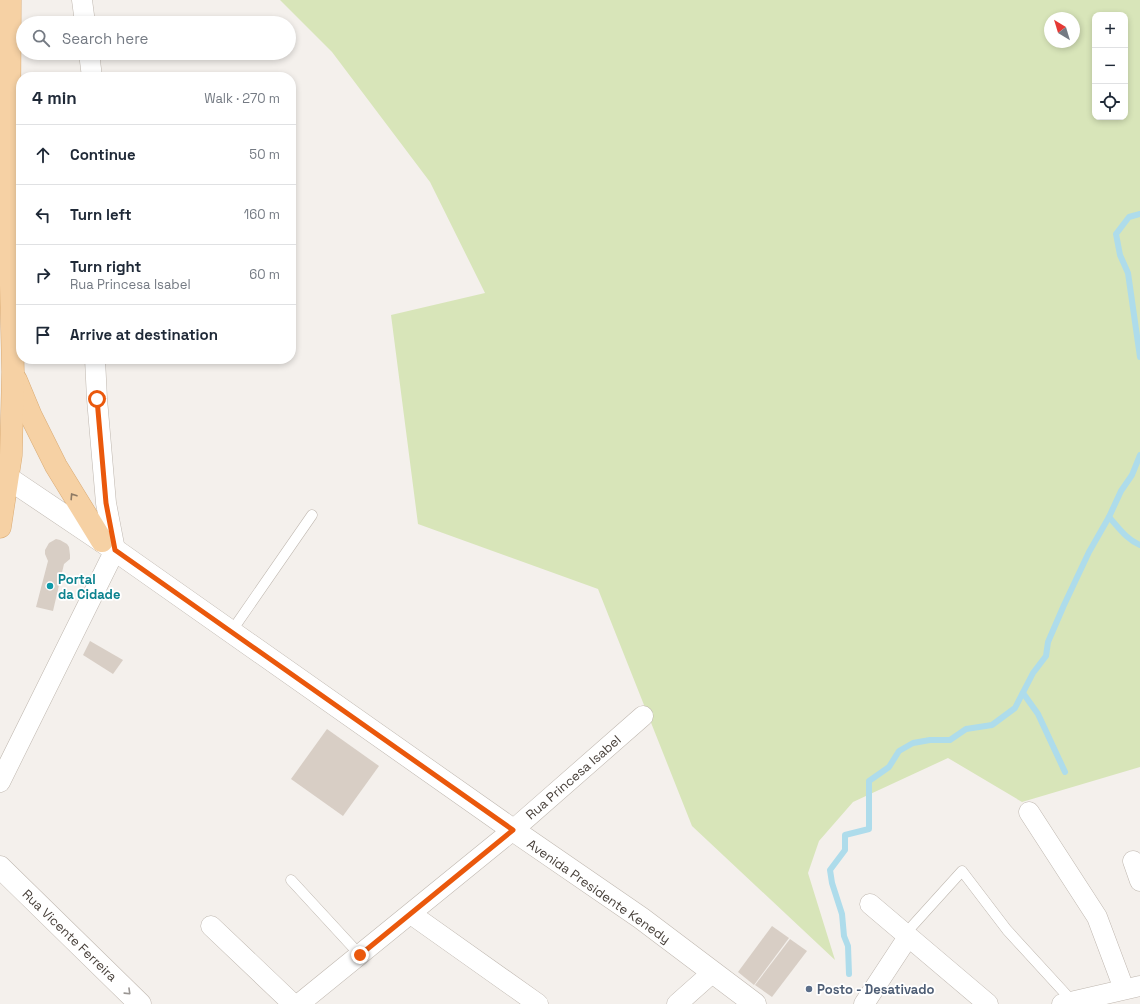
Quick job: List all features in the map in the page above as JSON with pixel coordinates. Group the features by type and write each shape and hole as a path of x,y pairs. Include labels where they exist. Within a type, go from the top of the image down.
{"main road":[{"path":"0,527 4,474 11,455 13,372 5,198 15,140 10,0"},
{"path":"13,372 31,416 56,466 108,545"}],"street":[{"path":"82,0 84,16"},
{"path":"90,60 91,72"},
{"path":"0,782 108,545 95,364"},
{"name":"Avenida Presidente Kenedy","path":"4,474 108,545 513,830 641,918 755,1004"},
{"name":"Rua Princesa Isabel","path":"299,1004 513,830 643,716"},
{"path":"1029,812 1097,917 1132,987 1067,1002"},
{"path":"1133,861 1140,881"},
{"name":"Rua Vicente Ferreira","path":"0,867 140,1004"},
{"path":"870,904 988,1004"},
{"path":"411,914 538,1004"},
{"path":"211,926 293,1004"},
{"path":"864,1004 907,936"},
{"path":"677,1004 713,972"}],"lane":[{"path":"231,632 312,515"},
{"path":"907,936 962,871 1007,930 1067,1002"},
{"path":"291,880 360,955"}],"green space":[{"path":"280,0 1140,0 1140,767 1022,802 948,758 853,802 819,841 808,873 835,960 692,826 598,589 418,524 391,315 485,293 430,182 332,52"}],"building":[{"name":"Portal da Cidade","path":"56,539 67,544 69,547 70,559 64,564 53,611 36,607 48,561 45,550 49,543"},
{"path":"90,641 123,660 113,674 83,655"},
{"path":"327,729 379,766 343,816 291,779"},
{"path":"772,926 789,938 754,985 738,972"},
{"path":"790,939 807,951 772,997 755,985"}],"waterway":[{"path":"1140,214 1129,217 1116,234 1120,255 1128,273 1140,357"},
{"path":"849,974 848,946 844,936 842,914 832,883 830,870 845,850 845,835 869,829 869,781 889,767 899,751 913,743 930,740 950,740 966,729 992,725 1015,708 1033,673 1046,656 1048,642 1064,605 1089,552 1109,517 1121,491 1132,475 1140,455"},
{"path":"1109,517 1127,536 1135,543 1140,545"},
{"path":"1023,693 1038,714 1065,772"}],"place":[{"name":"Portal da Cidade","path":"50,586"},
{"name":"Posto - Desativado","path":"809,989"}],"route":[{"path":"97,399 106,503 115,550 513,830 360,955"}]}
